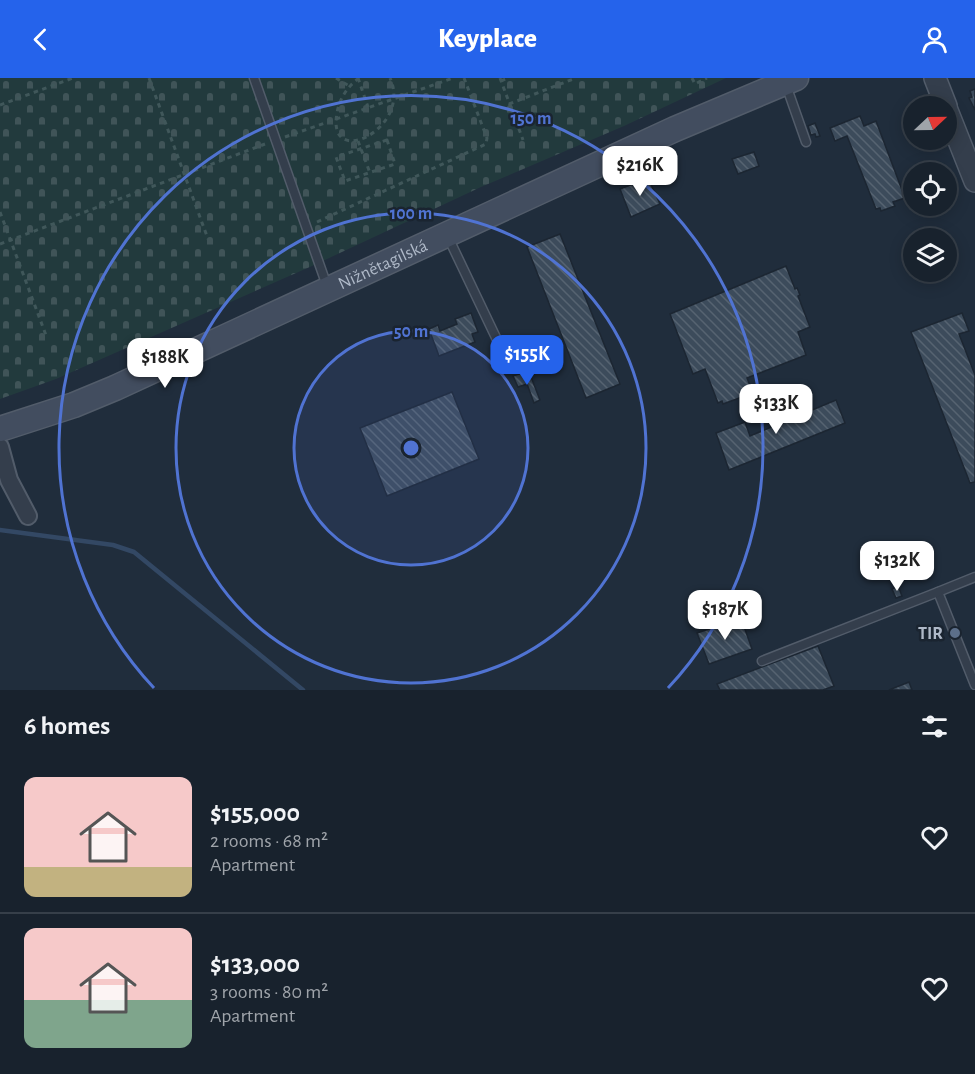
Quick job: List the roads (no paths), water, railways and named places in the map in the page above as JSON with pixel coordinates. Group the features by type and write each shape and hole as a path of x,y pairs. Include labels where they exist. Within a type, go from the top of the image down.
{"main road":[{"name":"Nižnětagilská","path":"0,429 74,405 115,388 685,125 791,80"}],"street":[{"path":"935,78 942,96"},
{"path":"957,135 975,182"},
{"path":"0,447 9,480 28,516"}],"lane":[{"path":"254,78 328,290"},
{"path":"791,80 806,142"},
{"path":"447,234 500,346"},
{"path":"762,661 975,577"},
{"path":"938,592 975,685"}],"waterway":[{"path":"0,530 113,545 134,552 303,690"}],"place":[{"name":"TIR","path":"955,633"}]}
